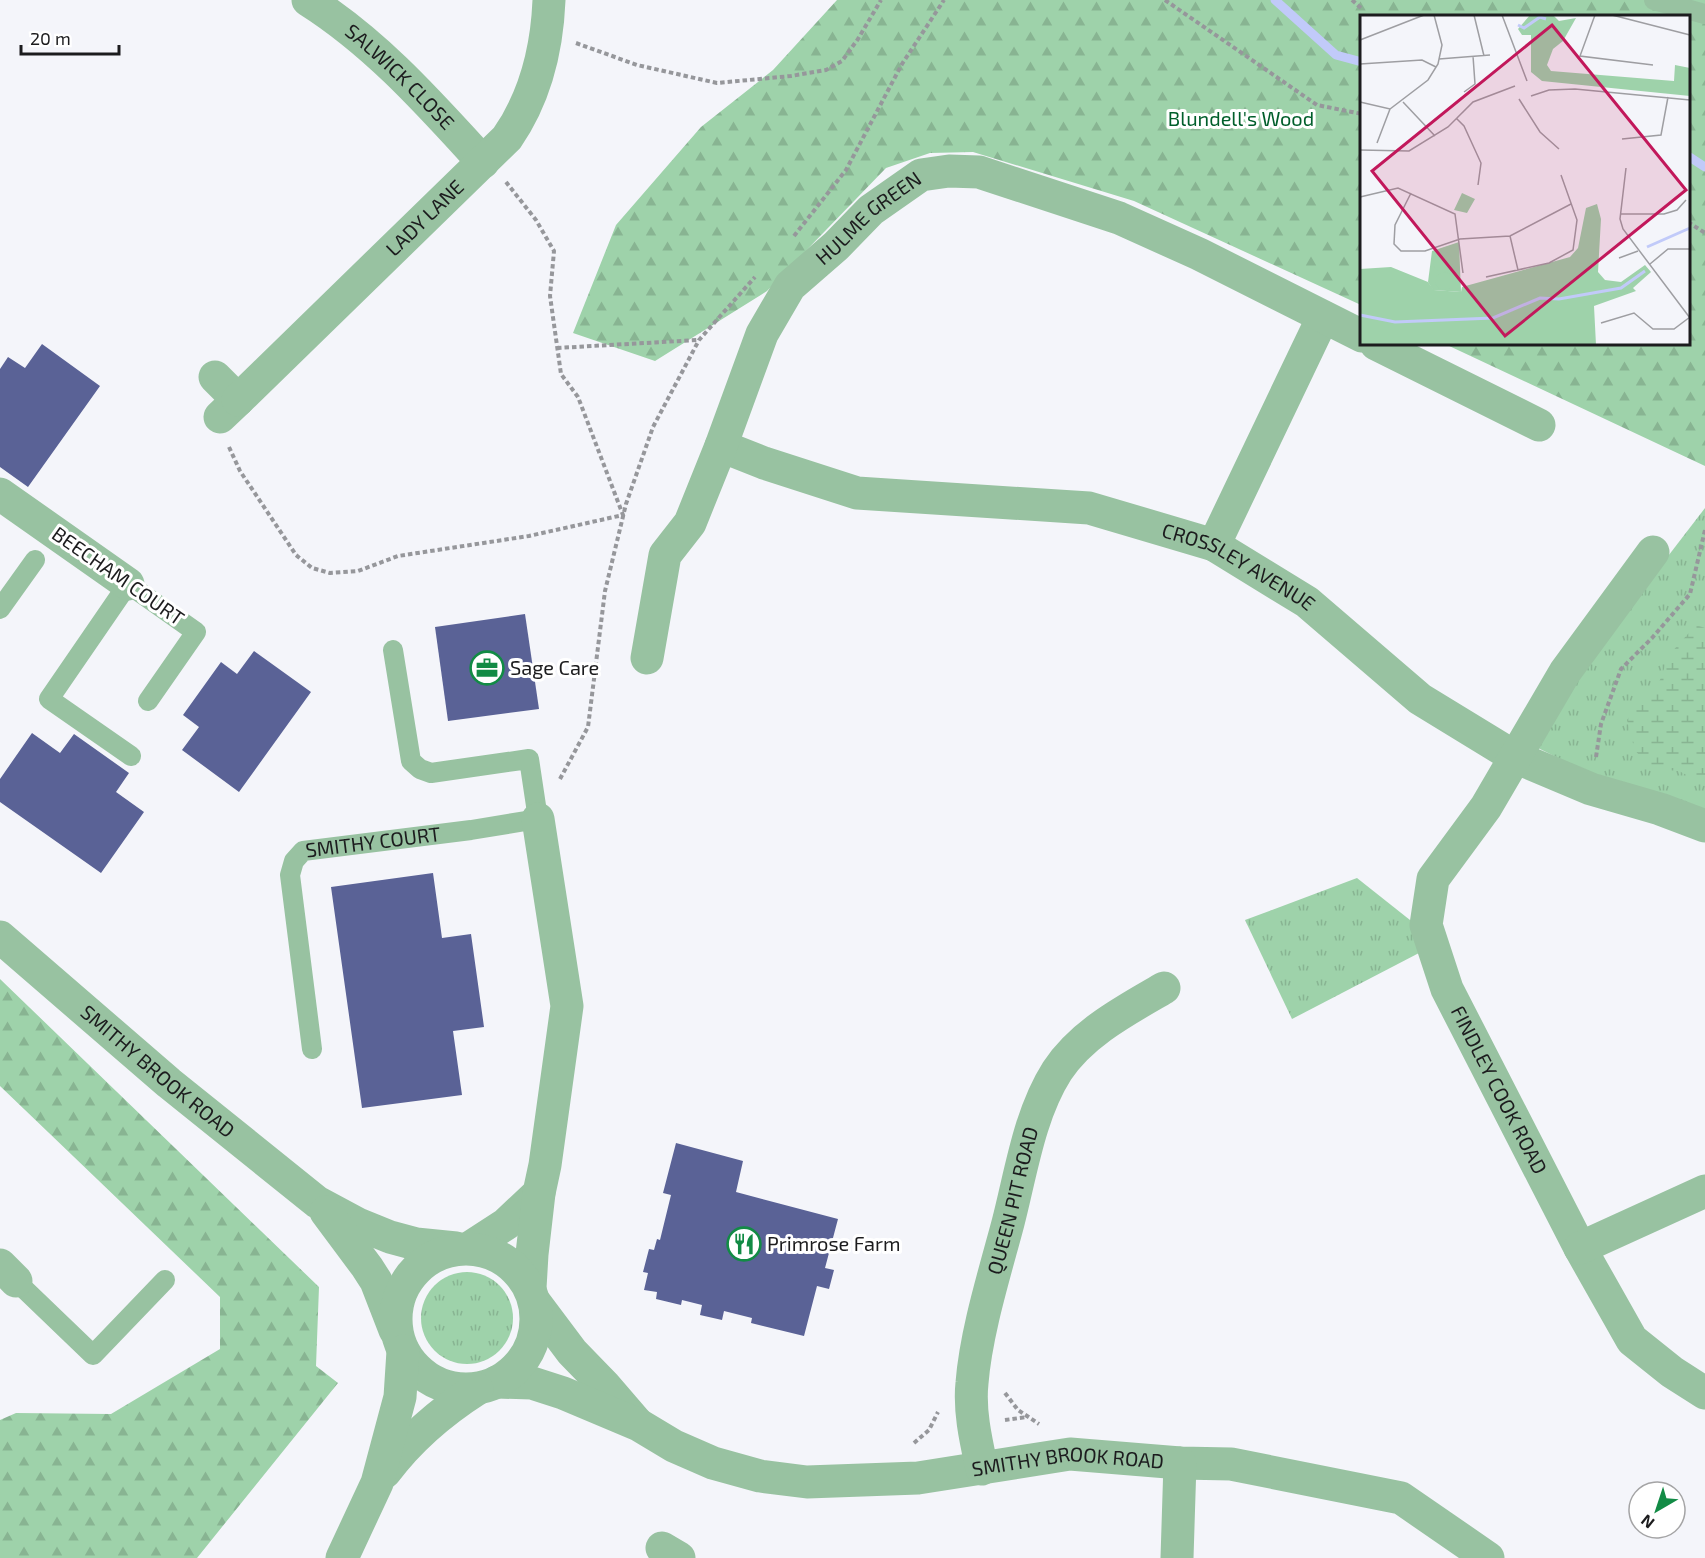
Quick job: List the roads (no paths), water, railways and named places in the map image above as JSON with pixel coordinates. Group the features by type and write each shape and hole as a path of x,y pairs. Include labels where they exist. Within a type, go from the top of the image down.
{"street":[{"name":"SALWICK CLOSE","path":"308,0 367,43 414,86 485,160"},
{"name":"LADY LANE","path":"215,377 229,409 507,138 531,97 540,66 548,16"},
{"name":"HULME GREEN","path":"647,658 665,555 690,523 762,334 790,286 836,246 871,210 921,175 949,171 980,172 1119,218 1199,254 1360,335"},
{"path":"1214,545 1323,317"},
{"path":"1378,345 1539,424"},
{"name":"CROSSLEY AVENUE","path":"721,446 764,463 857,493 1089,508 1214,545 1307,602 1420,699 1515,757 1591,789 1660,809 1705,826"},
{"name":"BEECHAM COURT","path":"0,494 128,584"},
{"name":"FINDLEY COOK ROAD","path":"1653,552 1565,672 1486,807 1433,879 1426,925 1447,989 1580,1248 1632,1340 1672,1372 1705,1393"},
{"path":"377,1483 415,1436 451,1406 516,1369 530,1350 537,1328 533,1296 539,1193 567,1006 538,819"},
{"name":"SMITHY BROOK ROAD","path":"0,937 169,1083 317,1202 358,1224 390,1237 416,1244 462,1248"},
{"name":"QUEEN PIT ROAD","path":"981,1468 973,1424 972,1383 1000,1251 1033,1125 1044,1096 1058,1071 1077,1048 1096,1031 1164,988"},
{"path":"1580,1248 1705,1191"},
{"path":"342,1558 377,1483 400,1397 400,1342 396,1310 402,1288 415,1269 434,1256 462,1248 506,1224 539,1193"},
{"name":"SMITHY BROOK ROAD","path":"317,1202 348,1239 371,1274 400,1342"},
{"path":"462,1248 488,1251 505,1260 520,1272 533,1296"},
{"name":"SMITHY BROOK ROAD","path":"533,1296 572,1352 639,1425"},
{"path":"400,1342 417,1369 434,1382 455,1389 487,1386"},
{"name":"SMITHY BROOK ROAD","path":"487,1386 532,1383 563,1393 639,1425 674,1446 713,1463 760,1476 807,1482 918,1478 1070,1454 1180,1463 1231,1464 1401,1498 1488,1558"},
{"path":"1178,1558 1180,1463"}],"lane":[{"path":"1654,0 1705,14"},
{"path":"0,609 35,560"},
{"path":"128,584 49,699 131,756"},
{"name":"BEECHAM COURT","path":"128,584 196,632 148,701"},
{"path":"393,650 411,761 420,769 431,773 530,759 538,819"},
{"name":"SMITHY COURT","path":"312,1049 290,874 294,861 303,851 460,832 538,819"},
{"path":"8,1273 93,1355 165,1280"}],"waterway":[{"path":"1275,0 1336,55 1360,61"},
{"path":"1690,157 1705,167"}],"place":[{"name":"Sage Care","path":"487,668"},
{"name":"Primrose Farm","path":"744,1244"}],"park label":[{"name":"Blundell's Wood","path":"1241,119"}]}
